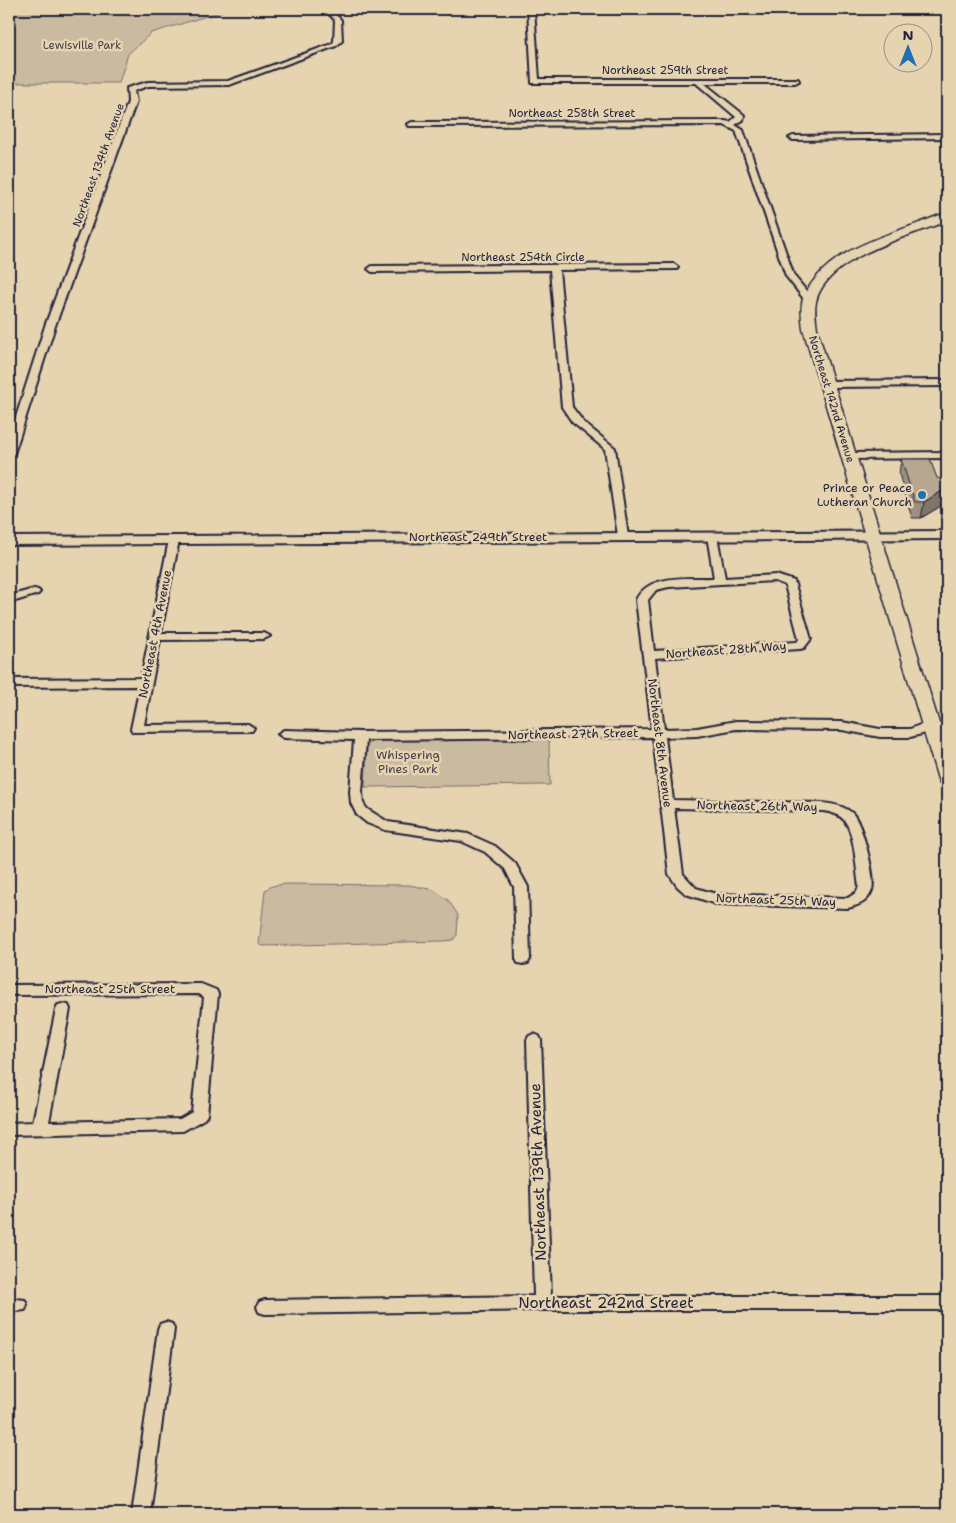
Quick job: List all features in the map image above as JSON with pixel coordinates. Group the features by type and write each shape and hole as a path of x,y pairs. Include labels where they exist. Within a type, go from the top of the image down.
{"main road":[{"path":"810,301 821,280 850,257 880,243 947,217"},
{"name":"Northeast 142nd Avenue","path":"810,301 810,329 851,456 873,535 940,728 933,738 947,779"}],"street":[{"name":"Northeast 259th Street","path":"531,9 535,81 795,81"},
{"name":"Northeast 134th Avenue","path":"9,454 50,326 132,102 130,90 148,84 229,83 334,45 338,41 338,20 331,13"},
{"path":"698,81 706,90 712,91 740,115 740,118 731,125 739,130 790,276 810,301"},
{"name":"Northeast 258th Street","path":"412,124 725,123 731,125"},
{"path":"793,138 947,136"},
{"name":"Northeast 254th Circle","path":"372,269 674,267"},
{"path":"554,268 567,407 570,416 578,424 601,438 610,448 623,536"},
{"path":"828,384 947,383"},
{"path":"851,456 947,455"},
{"name":"Northeast 249th Street","path":"9,541 947,535"},
{"path":"712,536 720,581"},
{"name":"Northeast 4th Avenue","path":"174,540 137,729 248,728"},
{"name":"Northeast 28th Way","path":"649,655 796,646 803,643 805,638 792,586 782,579 720,581"},
{"name":"Northeast 8th Avenue","path":"691,891 676,874 642,600 648,591 661,585 720,581"},
{"path":"9,600 34,592"},
{"path":"154,637 264,636"},
{"path":"9,683 146,682"},
{"name":"Northeast 27th Street","path":"284,734 360,736 659,733 697,732 736,725 842,726 880,734 910,733 940,728"},
{"path":"360,736 356,792 357,802 362,812 372,820 385,826 463,837 490,849 510,866 521,888 523,959"},
{"name":"Northeast 26th Way","path":"668,804 823,807 839,810 846,814 854,824 866,886 862,897"},
{"name":"Northeast 25th Way","path":"691,891 716,899 848,902 862,897"},
{"name":"Northeast 25th Street","path":"9,990 187,989 201,990 211,994 199,1116 182,1125 40,1128"},
{"path":"9,1129 40,1128 63,1009"},
{"name":"Northeast 139th Avenue","path":"534,1040 543,1303"},
{"name":"Northeast 242nd Street","path":"265,1307 543,1303 947,1303"},
{"path":"141,1514 166,1329"}],"green space":[{"name":"Lewisville Park","path":"9,9 230,9 151,33 128,54 119,83 9,83"},
{"name":"Whispering Pines Park","path":"380,739 549,739 550,785 365,787 367,746 369,743"},
{"path":"285,884 409,885 434,890 448,900 458,915 457,935 453,940 443,941 263,946 259,944 265,890 272,886"}],"building":[{"path":"901,459 930,459 937,478 947,481 947,488 924,502 915,502"}],"place":[{"name":"Prince or Peace Lutheran Church","path":"922,495"}]}
